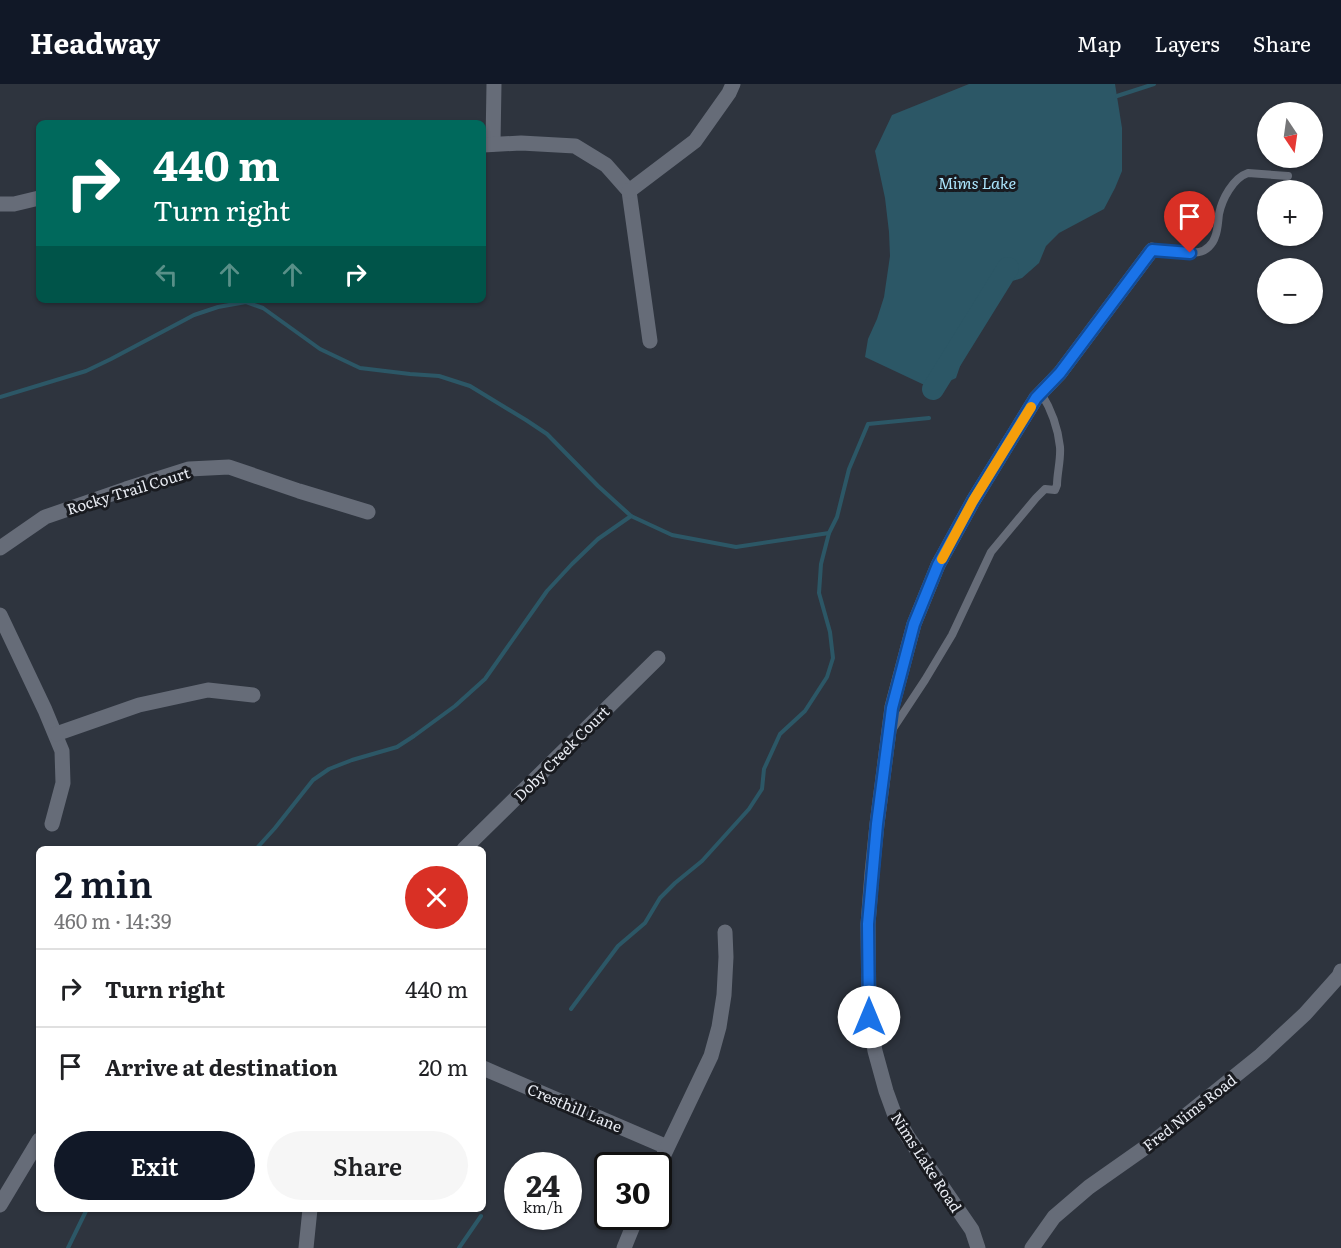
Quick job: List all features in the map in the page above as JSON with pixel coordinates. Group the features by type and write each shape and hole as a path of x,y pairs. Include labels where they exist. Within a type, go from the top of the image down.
{"street":[{"path":"494,84 488,144 521,142 575,146 606,165 629,191 650,341"},
{"path":"629,191 695,141 733,84"},
{"path":"0,204 14,204 36,199"},
{"name":"Nims Lake Road","path":"978,1248 972,1230 894,1113 875,1051 869,1017 868,924 877,824 892,708 914,624 938,565 973,501 1036,398 1060,373 1152,250"},
{"name":"Rocky Trail Court","path":"0,548 45,517 189,469 229,467 368,512"},
{"path":"0,615 62,751 63,783 52,824"},
{"name":"Doby Creek Court","path":"467,846 658,658"},
{"path":"56,734 139,705 208,690 253,695"},
{"path":"665,1152 711,1056 719,1027 724,995 725,932"},
{"name":"Fred Nims Road","path":"1032,1248 1054,1217 1089,1187 1153,1142 1261,1055 1305,1014 1341,971"},
{"name":"Cresthill Lane","path":"486,1069 667,1147"},
{"path":"0,1205 36,1145"},
{"path":"306,1248 310,1212"},
{"path":"624,1248 631,1230"}],"lane":[{"path":"1152,250 1190,253 1206,250 1215,238 1220,210 1227,194 1242,175 1248,173 1288,176"},
{"path":"889,735 952,635 991,552 1045,489 1055,490 1060,448 1048,404 1041,393"}],"water":[{"name":"Mims Lake","path":"969,84 1115,84 1122,128 1122,171 1104,209 1059,233 1046,246 1039,263 1022,278 1003,284 981,304 956,378 933,389 865,357 868,339 884,297 890,256 885,198 875,151 892,115"}],"waterway":[{"path":"1117,96 1154,84"},
{"path":"933,389 1008,268"},
{"path":"0,397 86,371 194,315 240,303"},
{"path":"249,303 263,308 320,349 360,368 439,376 470,386 547,434 631,516 672,535 736,547 829,533"},
{"path":"571,1009 618,946 645,923 660,898 702,861 749,809 762,789 764,769 780,734 805,711 827,677 833,658 830,632 819,593 821,564 829,533 837,517 849,469 868,424 929,418"},
{"path":"259,846 313,780 329,769 397,747 455,706 485,679 547,591 572,564 598,539 631,516"},
{"path":"68,1248 86,1212"},
{"path":"459,1248 481,1216"}],"slow traffic":[{"path":"942,559 973,501 1031,407"}],"route":[{"path":"869,1017 868,924 877,824 892,708 914,624 938,565 973,501 1036,398 1060,373 1152,250 1190,253"}]}
